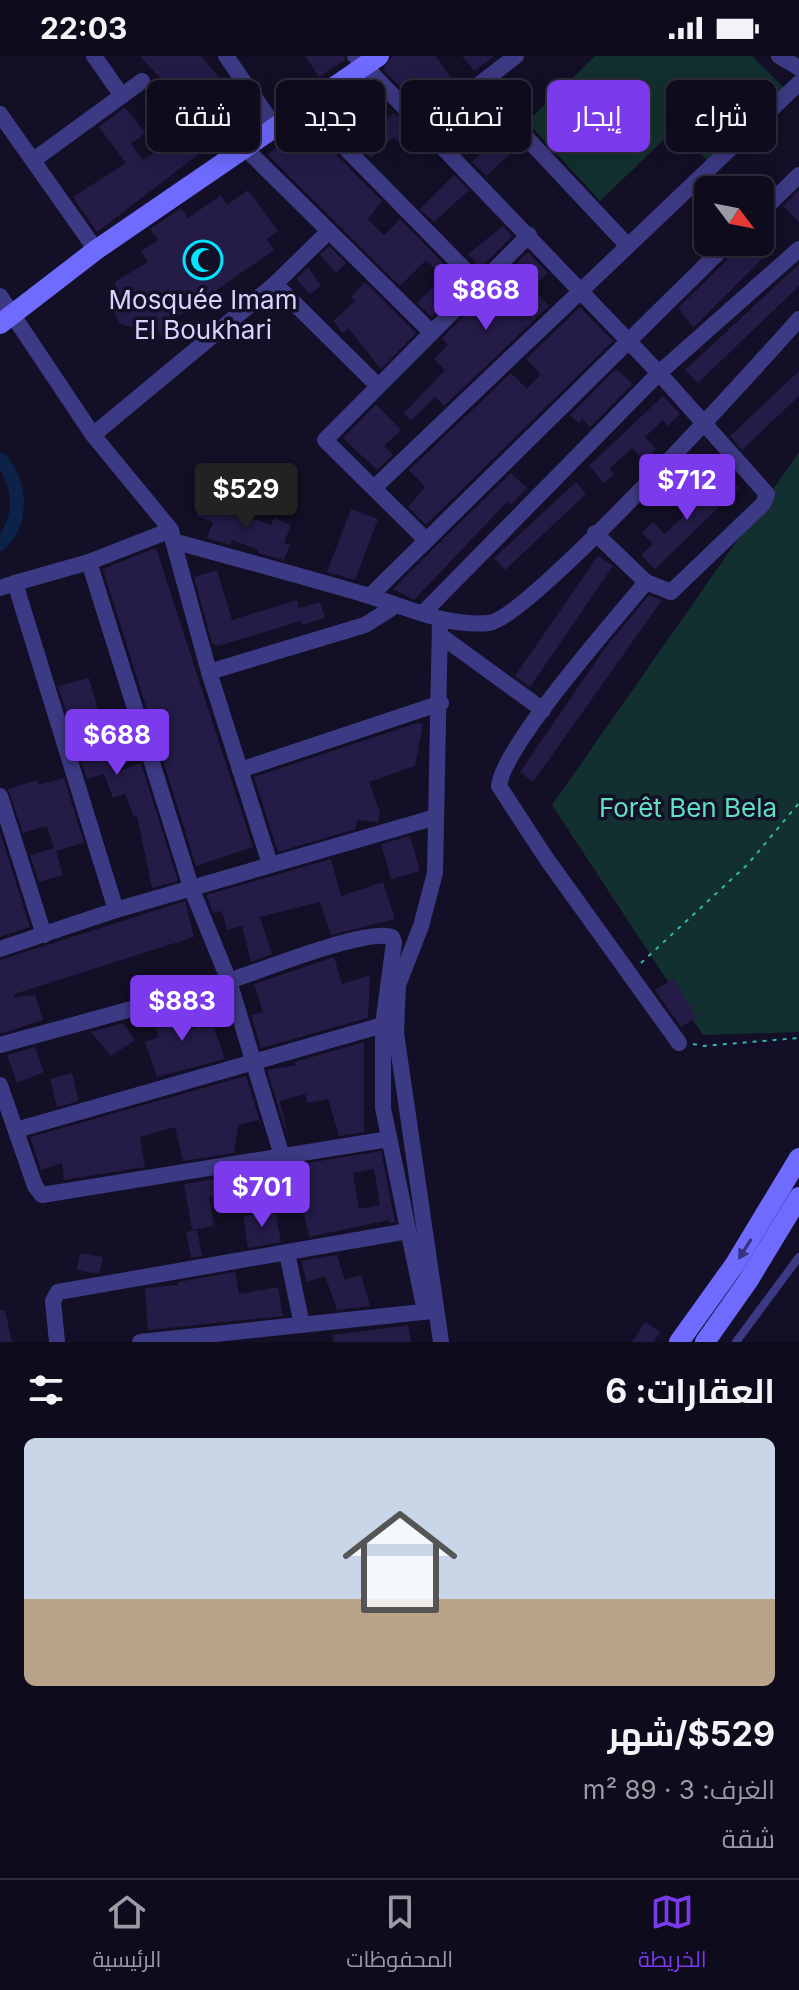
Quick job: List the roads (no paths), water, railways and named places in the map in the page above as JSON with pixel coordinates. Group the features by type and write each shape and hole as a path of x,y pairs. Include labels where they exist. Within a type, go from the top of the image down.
{"street":[{"path":"95,56 122,96"},
{"path":"226,56 275,127 260,136"},
{"path":"486,80 516,56"},
{"path":"779,56 799,68"},
{"path":"340,80 366,60 401,99"},
{"path":"35,159 142,81"},
{"path":"374,488 799,83"},
{"path":"0,114 35,159 96,250"},
{"path":"531,143 627,245"},
{"path":"235,152 4,311 93,435 172,535 209,672 270,864"},
{"path":"249,152 431,332"},
{"path":"349,152 479,284"},
{"path":"450,152 764,488 766,499 677,590 666,592 646,582 595,533"},
{"path":"774,199 799,175"},
{"path":"93,435 275,284 329,231"},
{"path":"426,540 325,440 529,235"},
{"path":"423,613 659,373 799,249"},
{"path":"370,596 715,256"},
{"path":"275,284 378,386"},
{"path":"441,628 502,620 707,424 799,319"},
{"path":"116,910 8,586 172,535 423,613 543,710"},
{"path":"89,562 192,890 229,981 282,1156"},
{"path":"646,582 543,710 505,765 499,786 628,975 679,1043"},
{"path":"209,672 365,625 395,606"},
{"path":"431,1311 396,1033 398,985 421,926 435,873 441,628"},
{"path":"240,770 441,703"},
{"path":"0,796 44,935"},
{"path":"0,949 116,910 436,817"},
{"path":"0,1045 229,981 322,950 387,935 394,942 383,1025 383,1108 408,1231 441,1342"},
{"path":"16,1130 252,1065 383,1025"},
{"path":"0,1085 35,1186 47,1195 389,1139"},
{"path":"705,1342 748,1281 790,1208 799,1158"},
{"path":"679,1342 728,1274 790,1208"},
{"path":"57,1342 53,1301 58,1292 408,1231"},
{"path":"287,1253 302,1325"},
{"path":"140,1342 268,1335 302,1325 431,1311"}],"lane":[{"path":"736,1342 799,1257"}],"waterway":[{"path":"0,459 12,479 17,502 13,524 0,544"}],"place":[{"name":"Mosquée Imam El Boukhari","path":"203,260"}],"park label":[{"name":"Forêt Ben Bela","path":"688,808"}]}
